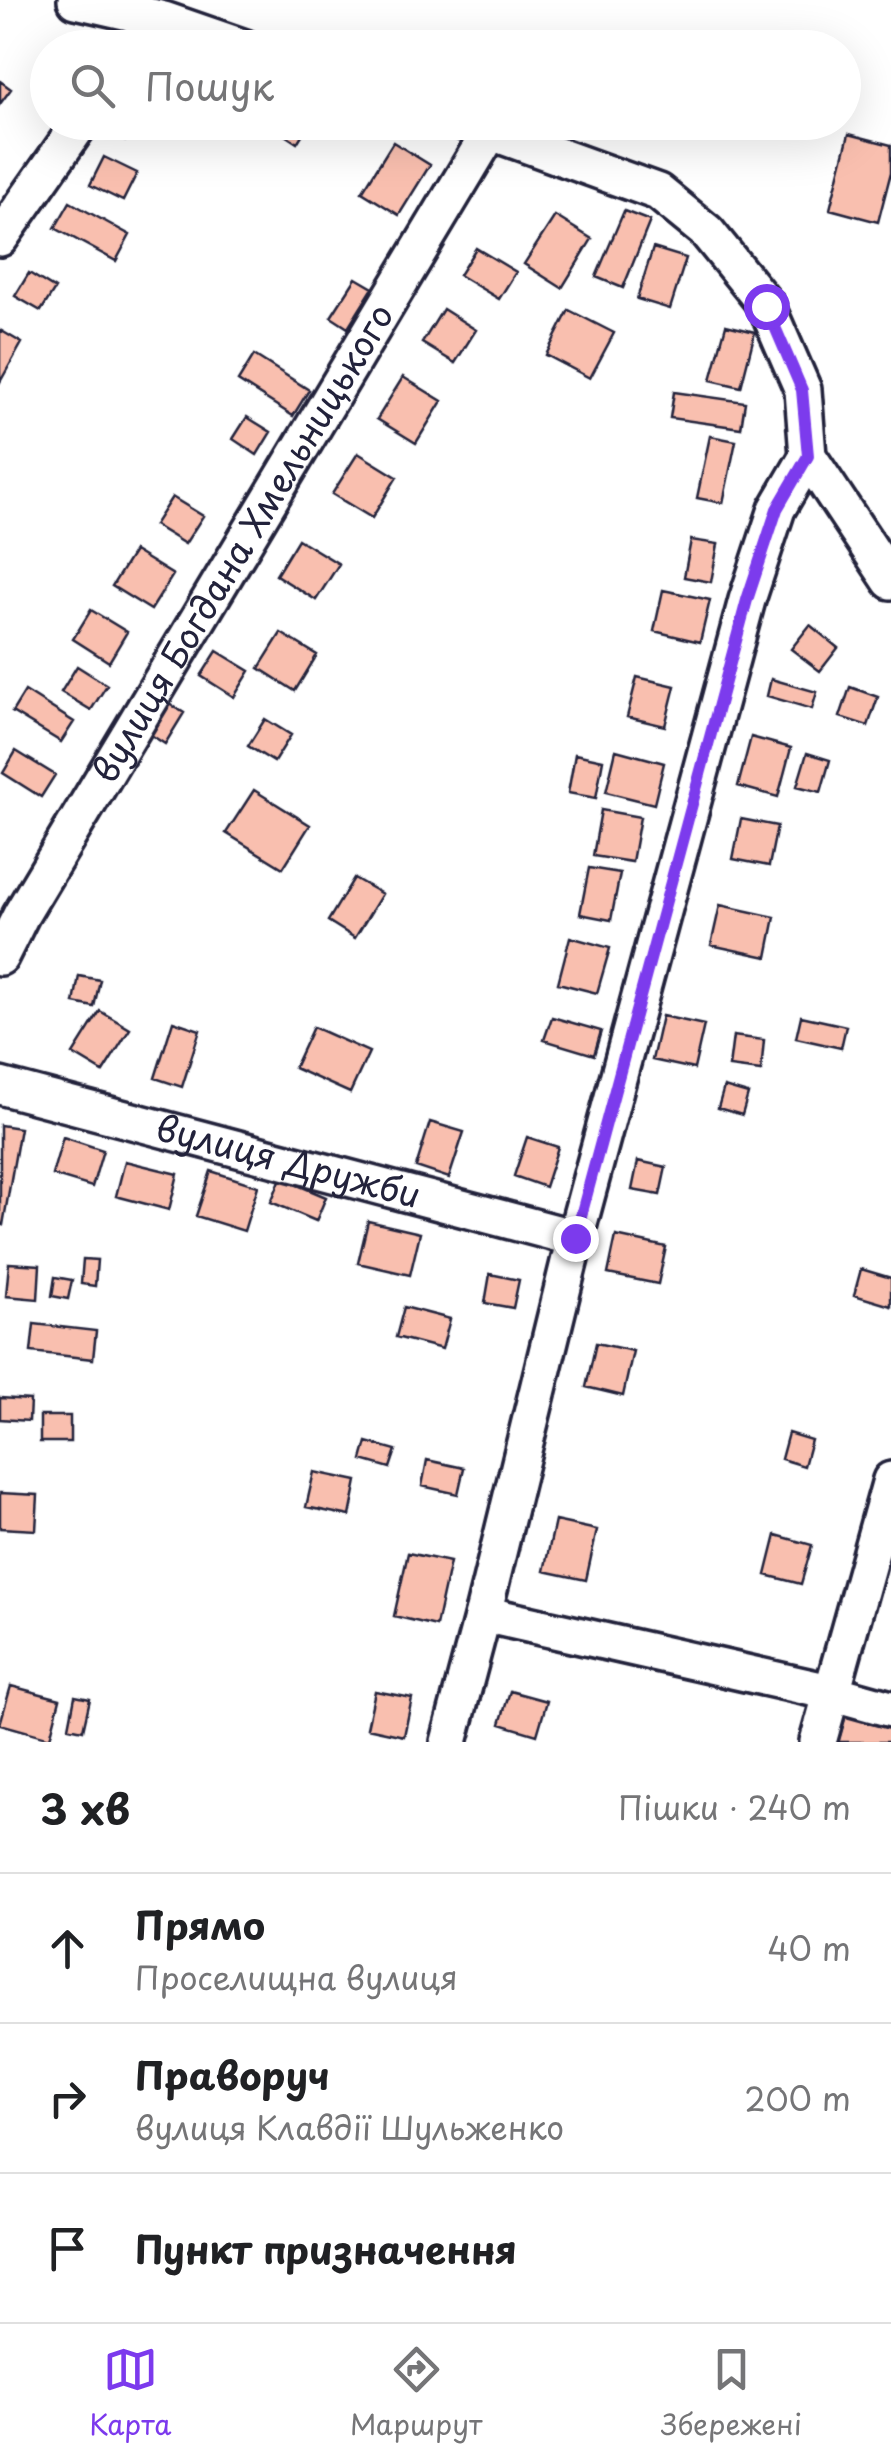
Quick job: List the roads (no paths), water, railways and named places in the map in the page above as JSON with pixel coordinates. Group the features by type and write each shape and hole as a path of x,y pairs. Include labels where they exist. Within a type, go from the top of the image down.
{"street":[{"path":"76,0 164,13 203,30"},
{"path":"0,238 68,140"},
{"name":"вулиця Богдана Хмельницького","path":"0,957 469,140"},
{"path":"513,140 658,192 707,232 766,306 802,390 808,456 891,581"},
{"path":"449,1742 575,1238 747,600 777,509 808,456"},
{"name":"вулиця Дружби","path":"0,1086 575,1238"},
{"path":"818,1742 891,1480"},
{"path":"484,1614 891,1709"}]}
